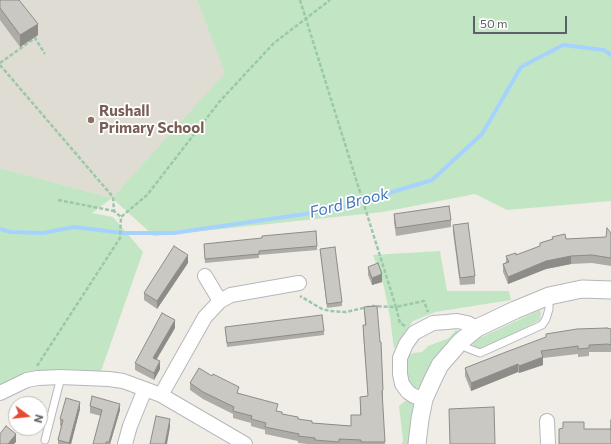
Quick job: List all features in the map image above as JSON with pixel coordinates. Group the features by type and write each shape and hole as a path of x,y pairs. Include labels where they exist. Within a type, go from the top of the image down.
{"street":[{"path":"205,276 220,300"},
{"path":"161,395 206,317 220,300 231,295 299,284"},
{"path":"417,444 424,399 432,379 440,365 460,342 477,328 549,296 582,289 611,290"},
{"path":"424,399 414,396 408,392 402,384 400,374 400,358 406,344 414,333 433,324 457,321 467,323 477,328"},
{"path":"0,393 27,380 61,377 109,378 123,381 161,395 244,444"},
{"path":"125,444 130,426 145,389"},
{"path":"547,421 548,444"}],"lane":[{"path":"460,342 466,348 480,353 542,325 546,320 549,309 549,296"},
{"path":"46,440 61,377"}],"path":[{"path":"300,0 400,323 414,333"},
{"path":"27,380 120,238 121,217 147,195 220,101 274,43 330,0"},
{"path":"45,54 35,38 0,64 113,197 114,211"},
{"path":"58,200 114,211 121,217"},
{"path":"299,284 322,309 330,311 346,312 372,306 396,307 424,301 433,324"}],"shaded area":[{"name":"Rushall Primary School","path":"0,0 197,0 226,73 112,198 0,168"}],"green space":[{"path":"197,0 611,0 611,201 507,210 475,194 383,212 154,236 112,198 225,73"},
{"path":"0,168 112,198 92,213 113,217 143,252 101,371 31,374 0,385"},
{"path":"440,251 447,291 509,291 511,300 435,312 413,321 394,349 384,287 373,255"},
{"path":"540,310 540,320 508,337 478,349 473,346 473,341"},
{"path":"456,330 461,332 438,357 419,388 408,384 406,366 407,356 413,353 422,352 428,346 449,338"},
{"path":"405,401 410,401 415,406 411,444 402,444 403,440 399,406"}],"building":[{"path":"0,0 19,0 38,24 20,35 0,8"},
{"path":"449,206 451,220 396,228 394,214"},
{"path":"468,223 475,276 460,278 453,225"},
{"path":"607,228 611,233 611,258 592,255 571,256 546,261 508,277 503,264 509,262 506,256 516,253 516,255 540,246 540,243 553,239 552,237 565,234 566,239 606,237"},
{"path":"316,231 317,246 259,251 259,254 205,259 204,244 262,238 262,236"},
{"path":"174,246 188,255 157,301 144,293"},
{"path":"335,247 342,302 327,304 320,249"},
{"path":"378,263 382,274 372,278 368,267"},
{"path":"377,306 381,342 385,442 361,442 361,440 339,439 339,442 315,440 315,438 298,436 299,434 265,427 266,423 251,419 252,416 233,411 234,407 203,392 190,383 199,368 212,376 213,374 239,387 237,393 278,404 276,411 282,412 282,414 298,417 298,419 312,421 312,423 351,426 351,415 361,415 360,397 368,396 363,325 366,325 364,307"},
{"path":"162,313 175,320 153,358 160,361 154,373 135,363"},
{"path":"322,315 324,331 227,343 225,327"},
{"path":"577,329 611,329 611,345 589,345 589,348 578,349 578,346 541,351 543,357 519,366 518,364 471,383 465,368 546,337 546,334"},
{"path":"92,396 120,404 109,442 106,442 106,444 93,444 102,410 90,406"},
{"path":"66,398 80,402 69,443 58,440 63,420 60,419"},
{"path":"494,407 495,444 450,444 449,409"},
{"path":"156,416 170,419 165,444 150,444"},
{"path":"563,422 584,422 584,429 611,429 611,444 559,444 559,429 563,428"},
{"path":"6,426 8,428 8,436 14,436 8,444 0,444 0,434"}],"waterway":[{"name":"Ford Brook","path":"0,229 10,232 43,233 74,227 123,233 174,233 332,210 432,180 482,134 521,67 563,45 604,50 611,55"}],"place":[{"name":"Rushall Primary School","path":"91,120"}]}
